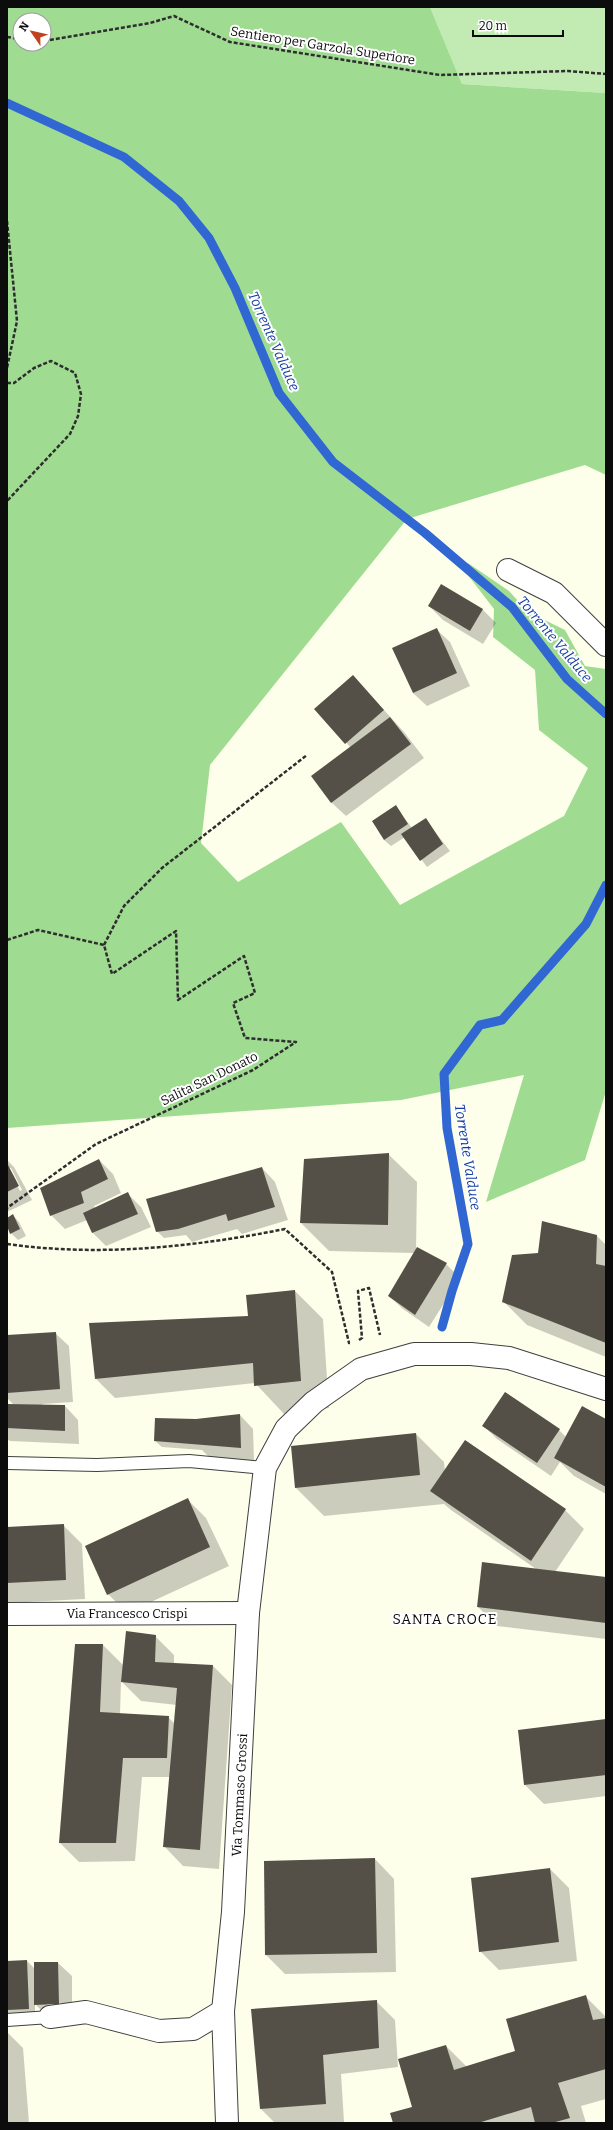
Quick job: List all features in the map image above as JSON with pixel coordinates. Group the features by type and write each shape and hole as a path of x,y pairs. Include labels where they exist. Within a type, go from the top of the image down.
{"street":[{"path":"508,570 554,593 606,645"},
{"path":"265,1468 286,1429 314,1402 361,1369 414,1354 471,1354 509,1358 606,1389"},
{"name":"Via Tommaso Grossi","path":"227,2123 223,2011 233,1912 248,1613 265,1468"},
{"name":"Via Francesco Crispi","path":"7,1614 248,1613"},
{"path":"50,2017 86,2012 159,2031 193,2029 223,2011"}],"lane":[{"path":"7,1463 97,1465 189,1461 265,1468"},
{"path":"7,2020 50,2017"}],"path":[{"name":"Sentiero per Garzola Superiore","path":"52,40 150,24 174,16 230,42 440,74 568,71 606,74"},
{"path":"7,221 17,320 7,368"},
{"path":"7,382 14,383 34,368 51,361 75,373 80,394 78,416 70,434 7,501"},
{"path":"7,940 38,930 104,945 124,906 162,868 307,754"},
{"name":"Salita San Donato","path":"7,1208 96,1144 253,1070 296,1042 245,1038 233,1003 255,993 244,956 178,1000 176,931 112,974 104,945"},
{"path":"7,1244 47,1250 157,1248 221,1242 285,1230 332,1272 349,1343 362,1338 358,1291 369,1288 381,1340 384,1363"}],"green space":[{"path":"7,7 430,7 462,84 606,93 606,475 585,465 407,519 210,765 201,843 238,882 341,822 400,905 564,816 588,768 539,730 535,670 493,637 494,609 464,570 468,563 509,591 528,612 565,630 585,666 606,669 606,1091 585,1160 486,1202 524,1075 401,1100 7,1128"},
{"path":"430,7 606,7 606,93 462,84"}],"building":[{"path":"441,584 483,609 470,631 428,606"},
{"path":"437,628 457,673 413,693 392,648"},
{"path":"353,675 384,710 345,744 314,709"},
{"path":"390,717 411,744 331,803 311,776"},
{"path":"396,805 408,824 384,840 372,821"},
{"path":"426,818 443,844 420,861 401,834"},
{"path":"389,1153 388,1225 300,1223 304,1159"},
{"path":"99,1159 108,1179 81,1192 84,1203 50,1216 40,1188"},
{"path":"7,1163 19,1186 7,1192"},
{"path":"262,1167 275,1207 228,1221 226,1214 178,1229 156,1232 146,1199"},
{"path":"128,1192 138,1214 92,1233 83,1213"},
{"path":"13,1214 20,1229 10,1234 7,1226 7,1218"},
{"path":"542,1221 597,1235 596,1264 606,1266 606,1343 502,1302 512,1255 538,1253"},
{"path":"417,1247 447,1263 415,1315 388,1296"},
{"path":"295,1290 301,1381 254,1386 253,1363 95,1379 89,1323 248,1316 246,1295"},
{"path":"56,1332 60,1389 7,1393 7,1335"},
{"path":"505,1392 560,1429 537,1463 482,1426"},
{"path":"7,1404 65,1405 65,1431 7,1428"},
{"path":"582,1406 606,1419 606,1487 554,1458"},
{"path":"240,1414 241,1448 154,1441 155,1418 196,1419"},
{"path":"416,1433 420,1475 295,1488 291,1446"},
{"path":"465,1440 566,1509 531,1561 430,1491"},
{"path":"188,1498 210,1547 107,1595 85,1546"},
{"path":"64,1524 66,1580 7,1583 7,1527"},
{"path":"482,1562 606,1577 606,1623 477,1607"},
{"path":"126,1631 156,1635 155,1662 213,1665 200,1850 163,1847 177,1688 121,1682"},
{"path":"75,1644 103,1644 100,1712 169,1716 167,1758 123,1758 116,1843 59,1843"},
{"path":"606,1719 606,1775 524,1785 518,1730"},
{"path":"375,1858 377,1953 265,1955 264,1861"},
{"path":"550,1868 559,1942 479,1952 471,1878"},
{"path":"27,1960 29,2009 7,2010 7,1961"},
{"path":"34,1962 58,1962 59,2004 34,2005"},
{"path":"586,1995 593,2020 606,2018 606,2069 558,2083 570,2118 552,2123 535,2123 531,2107 478,2123 393,2123 390,2113 412,2107 398,2059 446,2045 454,2070 515,2051 506,2019"},
{"path":"377,2000 379,2048 323,2055 326,2104 260,2109 251,2009"}],"waterway":[{"name":"Torrente Valduce","path":"7,103 124,157 179,201 209,238 235,288 279,393 333,462 425,533 512,607 567,679 606,714"},
{"name":"Torrente Valduce","path":"442,1327 452,1291 468,1244 447,1128 444,1074 480,1025 502,1020 586,924 606,885"}],"district":[{"name":"SANTA CROCE","path":"445,1619"}]}
